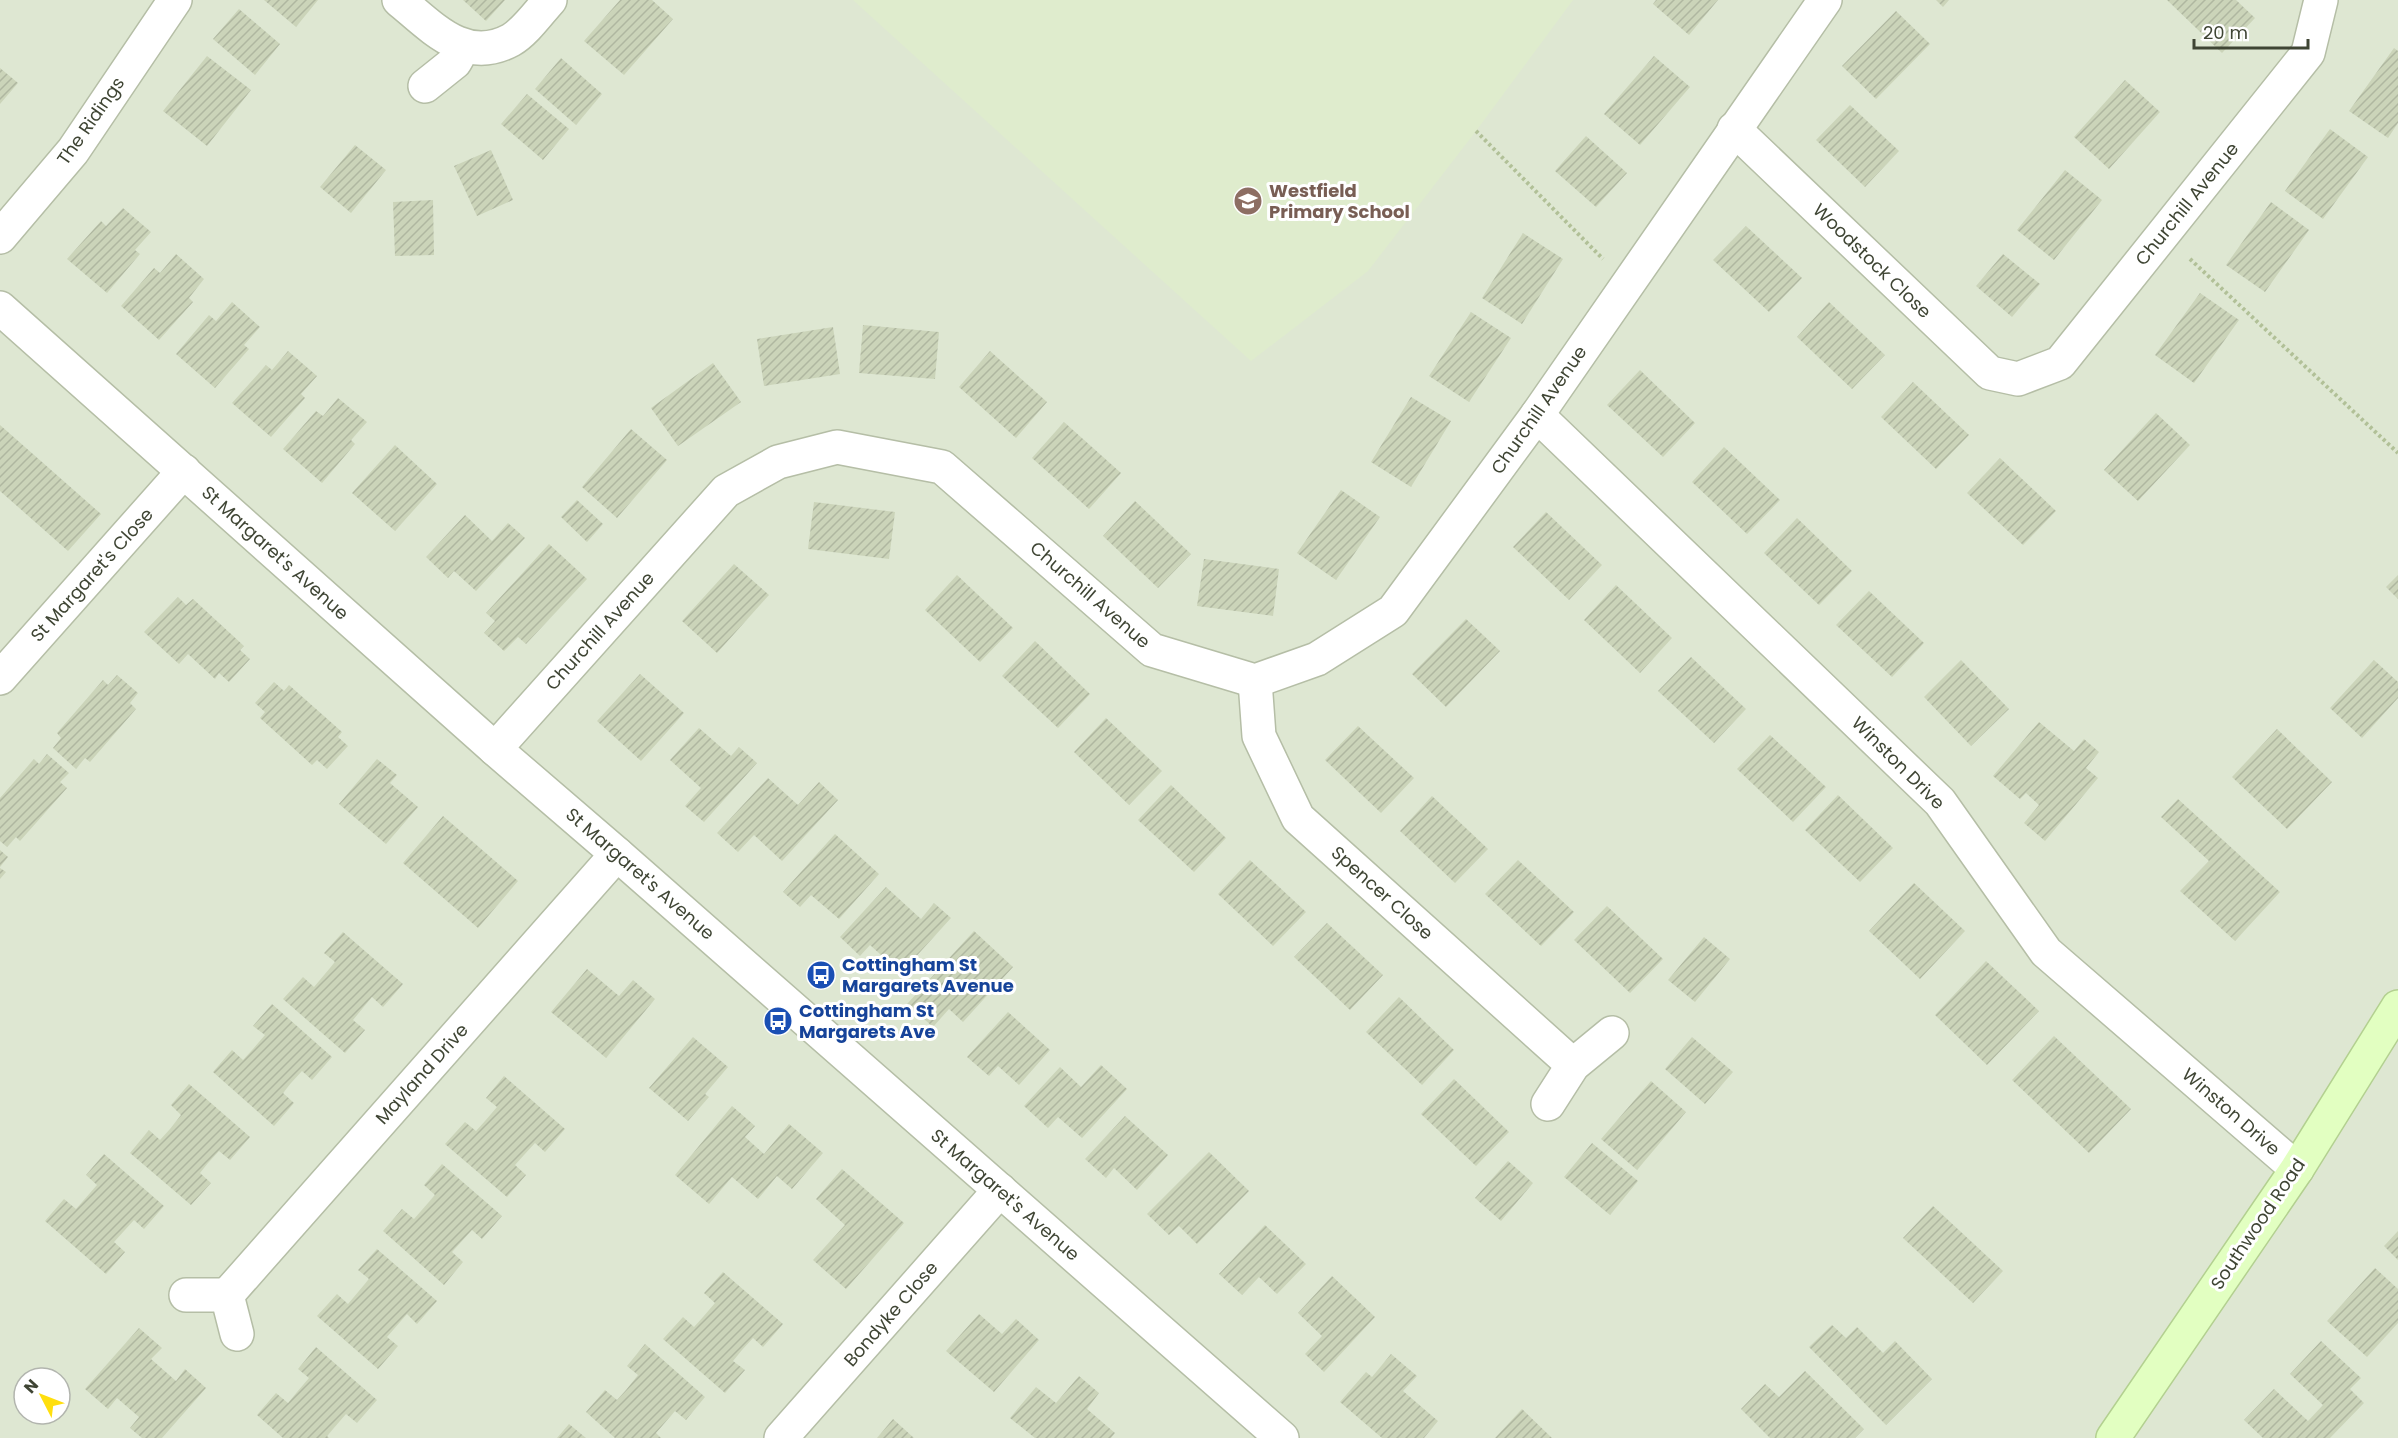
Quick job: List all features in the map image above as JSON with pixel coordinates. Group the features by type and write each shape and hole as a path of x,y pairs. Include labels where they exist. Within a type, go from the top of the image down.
{"street":[{"name":"The Ridings","path":"0,237 73,151 175,0"},
{"path":"399,0 452,43 482,50 512,40 550,0"},
{"name":"Churchill Avenue","path":"495,749 726,491 778,462 837,447 942,466 1152,650 1255,681 1317,659 1393,611 1537,415 1825,0"},
{"name":"Churchill Avenue","path":"2018,379 2060,363 2308,53 2321,0"},
{"path":"425,86 455,62 464,46"},
{"name":"Woodstock Close","path":"1734,129 1990,373 2018,379"},
{"name":"St Margaret's Avenue","path":"0,308 495,749 1282,1438"},
{"name":"Winston Drive","path":"1537,415 1940,802 2046,952 2297,1169"},
{"name":"St Margaret's Close","path":"0,678 184,471"},
{"name":"Spencer Close","path":"1255,681 1259,736 1298,818 1574,1065"},
{"name":"Mayland Drive","path":"227,1295 617,854"},
{"name":"Southwood Road","path":"2113,1438 2297,1169 2398,1006"},
{"path":"1548,1104 1574,1065 1612,1033"},
{"name":"Bondyke Close","path":"781,1438 1000,1190"},
{"path":"186,1295 227,1295 237,1334"}],"path":[{"path":"1476,131 1627,284"},
{"path":"2162,235 2286,346 2398,453"}],"shaded area":[{"path":"0,0 2398,0 2398,1438 0,1438"},
{"name":"Westfield Primary School","path":"853,0 1573,0 1368,271 1251,361"}],"building":[{"path":"264,0 318,0 296,27"},
{"path":"463,0 505,0 486,21"},
{"path":"620,0 652,0 673,19 624,75 584,41"},
{"path":"1656,0 1718,0 1689,35 1653,4"},
{"path":"1936,0 1949,0 1943,7"},
{"path":"2167,0 2236,0 2255,18 2222,53"},
{"path":"239,9 280,44 255,75 213,39"},
{"path":"1896,11 1930,44 1876,99 1842,66"},
{"path":"2394,48 2398,51 2398,123 2388,138 2349,111"},
{"path":"207,56 251,90 207,146 163,111"},
{"path":"1654,56 1690,87 1640,145 1604,114"},
{"path":"561,58 602,94 576,125 535,89"},
{"path":"0,68 18,83 0,104"},
{"path":"2125,80 2160,112 2109,169 2074,137"},
{"path":"527,94 569,129 543,160 501,124"},
{"path":"1850,105 1899,151 1865,187 1816,140"},
{"path":"2330,129 2368,157 2323,219 2285,191"},
{"path":"1586,136 1627,173 1596,207 1555,171"},
{"path":"355,145 386,170 351,213 320,187"},
{"path":"491,150 513,200 477,216 454,166"},
{"path":"2065,170 2102,200 2054,260 2017,230"},
{"path":"433,200 434,255 395,256 393,202"},
{"path":"2271,202 2309,230 2265,292 2226,265"},
{"path":"123,208 151,232 135,250 140,254 107,293 67,259 101,221 106,226"},
{"path":"1746,226 1802,278 1769,312 1713,260"},
{"path":"1523,233 1563,259 1522,324 1482,298"},
{"path":"176,254 204,279 189,298 193,302 159,340 121,306 154,268 160,273"},
{"path":"2003,254 2040,284 2012,317 1976,286"},
{"path":"2200,293 2239,320 2194,383 2155,355"},
{"path":"232,302 260,327 244,345 249,349 215,388 176,354 209,315 216,321"},
{"path":"1829,302 1885,355 1852,389 1797,337"},
{"path":"1471,312 1511,338 1469,402 1429,376"},
{"path":"863,325 939,332 935,379 859,373"},
{"path":"833,327 840,374 764,386 757,339"},
{"path":"288,351 317,376 301,394 305,398 271,437 232,403 266,365 272,370"},
{"path":"990,351 1047,402 1016,438 959,387"},
{"path":"713,363 741,402 678,446 651,408"},
{"path":"1640,370 1695,423 1663,457 1607,405"},
{"path":"1913,382 1969,435 1936,469 1881,417"},
{"path":"1411,397 1451,421 1411,487 1371,462"},
{"path":"338,398 367,422 351,440 355,444 322,483 283,449 316,411 323,416"},
{"path":"2156,413 2190,445 2138,501 2104,470"},
{"path":"1064,422 1121,473 1089,509 1032,458"},
{"path":"0,425 101,514 68,551 0,491"},
{"path":"631,429 667,460 617,518 582,487"},
{"path":"395,445 437,484 395,531 352,493"},
{"path":"1724,447 1780,500 1747,534 1692,482"},
{"path":"2000,458 2056,511 2023,545 1967,493"},
{"path":"1341,490 1380,517 1336,580 1297,553"},
{"path":"577,500 603,524 587,542 561,517"},
{"path":"1135,501 1191,554 1158,588 1103,536"},
{"path":"814,502 895,512 889,559 808,549"},
{"path":"1546,512 1602,565 1569,600 1513,547"},
{"path":"465,515 492,541 508,523 525,538 476,591 454,571 448,578 426,557"},
{"path":"1797,518 1852,571 1819,605 1764,553"},
{"path":"549,544 587,579 526,644 518,637 504,651 484,633 495,621 486,613"},
{"path":"1204,559 1279,569 1273,616 1197,606"},
{"path":"734,564 769,595 717,653 682,621"},
{"path":"957,575 1013,628 980,662 925,610"},
{"path":"2398,575 2398,599 2386,587"},
{"path":"1616,585 1672,638 1640,673 1584,620"},
{"path":"1869,591 1924,643 1892,677 1836,625"},
{"path":"178,597 186,605 193,599 244,646 240,650 250,659 229,682 219,673 215,679 188,654 179,664 144,632"},
{"path":"1466,619 1500,651 1446,707 1412,674"},
{"path":"1035,641 1090,694 1058,728 1002,676"},
{"path":"1691,657 1746,709 1714,743 1658,691"},
{"path":"1961,660 2009,709 1971,746 1924,697"},
{"path":"2374,660 2398,682 2398,698 2362,738 2330,708"},
{"path":"640,674 684,713 641,761 597,721"},
{"path":"117,675 138,693 130,703 136,709 90,762 85,758 76,769 53,748 61,738 57,733 103,680 108,685"},
{"path":"274,682 284,691 289,685 342,732 338,737 348,746 327,769 317,760 312,765 260,718 265,712 255,703"},
{"path":"1106,718 1162,771 1129,805 1074,752"},
{"path":"2039,722 2074,751 2084,739 2099,752 2086,768 2098,778 2045,841 2024,823 2039,805 2026,793 2020,799 1993,776"},
{"path":"1358,726 1414,778 1381,813 1325,760"},
{"path":"699,728 731,756 739,747 757,763 704,822 685,806 701,788 670,760"},
{"path":"2277,729 2332,782 2287,829 2232,777"},
{"path":"1770,735 1826,787 1793,822 1737,769"},
{"path":"47,754 69,773 60,782 67,788 20,841 16,837 7,847 0,841 0,798 34,759 39,764"},
{"path":"377,759 397,775 390,783 418,807 386,844 339,804"},
{"path":"768,778 798,805 819,782 838,800 782,861 754,835 738,852 717,833"},
{"path":"1171,785 1226,838 1194,872 1138,820"},
{"path":"1838,795 1893,848 1860,882 1805,830"},
{"path":"1432,796 1488,849 1455,883 1400,831"},
{"path":"2178,799 2280,892 2235,941 2180,891 2209,861 2161,817"},
{"path":"443,816 518,881 478,928 403,863"},
{"path":"835,834 879,874 839,919 811,895 800,907 783,892"},
{"path":"0,850 8,857 0,867"},
{"path":"1250,860 1306,912 1273,946 1218,894"},
{"path":"1518,860 1574,912 1541,946 1485,894"},
{"path":"0,868 6,872 0,879"},
{"path":"1914,883 1965,931 1920,979 1869,931"},
{"path":"886,887 921,919 934,903 951,918 901,973 870,945 860,956 840,937"},
{"path":"1607,906 1663,959 1630,993 1574,940"},
{"path":"1327,923 1383,975 1350,1010 1294,957"},
{"path":"974,931 1013,967 963,1022 949,1009 933,1027 907,1004"},
{"path":"343,932 403,984 383,1007 372,997 353,1020 365,1030 345,1053 283,999 303,977 314,987 335,962 324,953"},
{"path":"1704,937 1730,959 1695,1002 1668,980"},
{"path":"1986,961 2039,1011 1987,1065 1935,1015"},
{"path":"587,969 619,996 633,980 655,999 606,1058 551,1012"},
{"path":"1399,997 1454,1050 1422,1085 1366,1032"},
{"path":"272,1004 332,1057 312,1080 302,1071 291,1083 283,1093 294,1103 274,1126 213,1072 232,1050 243,1060 253,1049 265,1035 253,1026"},
{"path":"1008,1012 1050,1050 1019,1085 998,1066 989,1076 967,1057"},
{"path":"2054,1036 2131,1109 2089,1153 2012,1080"},
{"path":"693,1037 728,1067 705,1094 709,1097 688,1121 649,1088"},
{"path":"1692,1037 1733,1072 1705,1104 1665,1069"},
{"path":"1101,1065 1127,1089 1082,1138 1058,1117 1048,1128 1024,1106 1060,1067 1081,1087"},
{"path":"504,1076 565,1129 545,1152 535,1143 515,1165 526,1175 507,1197 445,1144 465,1122 476,1131 485,1121 497,1107 486,1098"},
{"path":"1454,1079 1509,1132 1476,1166 1421,1114"},
{"path":"1651,1081 1686,1112 1637,1170 1601,1139"},
{"path":"189,1084 250,1137 230,1160 219,1151 208,1163 200,1173 211,1183 191,1205 130,1153 149,1130 160,1140 170,1129 181,1115 171,1105"},
{"path":"732,1106 755,1126 745,1137 764,1154 789,1124 823,1153 792,1189 777,1176 758,1199 732,1177 709,1204 675,1175"},
{"path":"1125,1116 1168,1155 1137,1190 1114,1168 1106,1178 1085,1159"},
{"path":"1592,1143 1638,1181 1610,1215 1564,1177"},
{"path":"1209,1152 1249,1191 1197,1244 1179,1226 1169,1235 1147,1214"},
{"path":"104,1154 164,1206 144,1229 134,1220 114,1242 125,1252 106,1274 45,1221 64,1199 76,1209 97,1185 86,1175"},
{"path":"1508,1161 1533,1183 1501,1221 1475,1198"},
{"path":"442,1164 502,1216 482,1239 472,1230 452,1252 463,1262 444,1285 383,1231 402,1209 414,1219 435,1195 424,1185"},
{"path":"842,1169 904,1223 846,1289 813,1260 845,1225 816,1199"},
{"path":"1933,1206 2003,1271 1973,1303 1903,1238"},
{"path":"1265,1225 1306,1264 1277,1294 1259,1277 1242,1295 1219,1274"},
{"path":"2398,1231 2398,1260 2384,1246"},
{"path":"377,1249 437,1301 417,1324 407,1314 387,1337 398,1346 378,1369 317,1316 337,1294 348,1304 369,1279 358,1270"},
{"path":"2375,1268 2398,1289 2398,1323 2367,1357 2327,1321"},
{"path":"723,1272 783,1324 763,1347 753,1338 742,1350 733,1361 745,1370 725,1393 663,1339 683,1317 694,1327 703,1317 715,1303 704,1293"},
{"path":"1332,1276 1375,1317 1324,1372 1305,1354 1322,1336 1298,1313"},
{"path":"979,1314 1002,1334 1016,1319 1039,1340 994,1392 946,1351"},
{"path":"1832,1325 1846,1338 1857,1327 1883,1353 1895,1341 1932,1379 1886,1425 1809,1347"},
{"path":"139,1328 162,1348 151,1359 176,1381 185,1369 206,1388 162,1438 142,1438 130,1428 139,1417 117,1398 108,1409 85,1389"},
{"path":"2321,1341 2361,1378 2350,1389 2364,1403 2330,1438 2263,1438 2244,1420 2274,1389 2308,1421 2323,1405 2290,1374"},
{"path":"645,1344 705,1397 686,1420 675,1411 656,1433 661,1438 615,1438 586,1412 605,1390 617,1400 626,1390 638,1375 627,1366"},
{"path":"316,1347 377,1400 357,1423 346,1414 327,1436 329,1438 283,1438 257,1415 276,1393 288,1403 309,1378 298,1369"},
{"path":"1391,1354 1417,1376 1403,1391 1438,1421 1424,1438 1382,1438 1340,1402 1366,1372 1372,1377"},
{"path":"1805,1371 1864,1429 1855,1438 1770,1438 1741,1409 1765,1384 1779,1397"},
{"path":"1079,1376 1099,1393 1087,1409 1115,1433 1111,1438 1035,1438 1010,1418 1036,1387 1056,1403"},
{"path":"1522,1409 1552,1438 1495,1438"},
{"path":"893,1419 914,1438 877,1438"},
{"path":"569,1424 586,1438 557,1438"}],"place":[{"name":"Westfield Primary School","path":"1248,201"},
{"name":"Cottingham St Margarets Avenue","path":"821,975"},
{"name":"Cottingham St Margarets Ave","path":"778,1021"}]}
